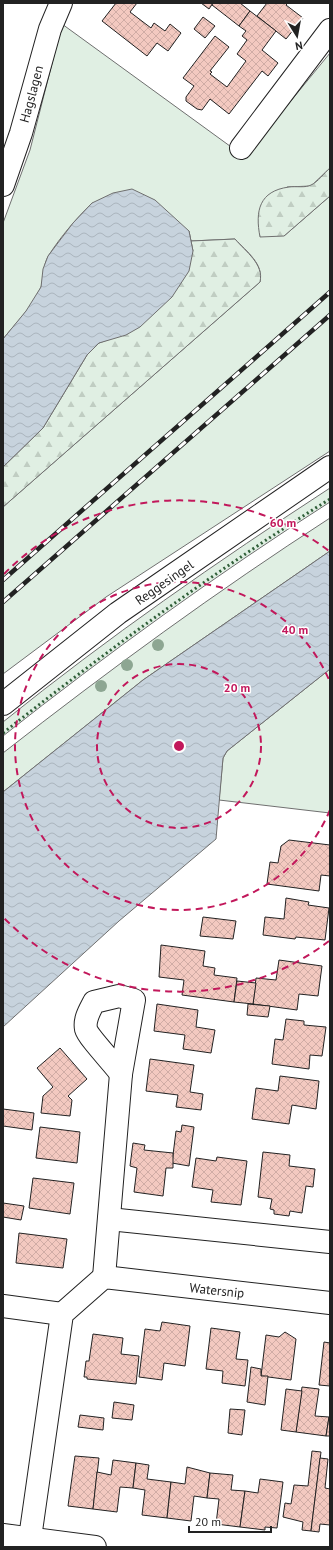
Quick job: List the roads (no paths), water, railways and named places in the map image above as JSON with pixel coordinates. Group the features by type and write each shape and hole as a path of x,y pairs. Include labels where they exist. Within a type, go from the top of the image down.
{"street":[{"name":"Hagslagen","path":"3,185 21,133 50,29 61,3"},
{"path":"241,148 330,30"},
{"name":"Reggesingel","path":"3,704 118,613 330,467"},
{"path":"30,1538 62,1314 104,1277 121,1074"},
{"path":"109,1220 330,1242"},
{"name":"Watersnip","path":"104,1277 330,1302"},
{"path":"3,1306 62,1314"},
{"path":"3,1535 95,1547"}],"water":[{"path":"132,189 155,200 189,231 193,251 189,271 172,297 140,327 126,335 99,343 87,355 43,428 3,467 3,339 26,311 41,287 43,269 48,256 73,223 92,203 113,193"},
{"path":"330,551 330,669 227,751 223,758 216,839 119,921 3,1027 3,792 143,680"}],"railway":[{"path":"3,580 330,292"},
{"path":"3,602 330,315"}]}
